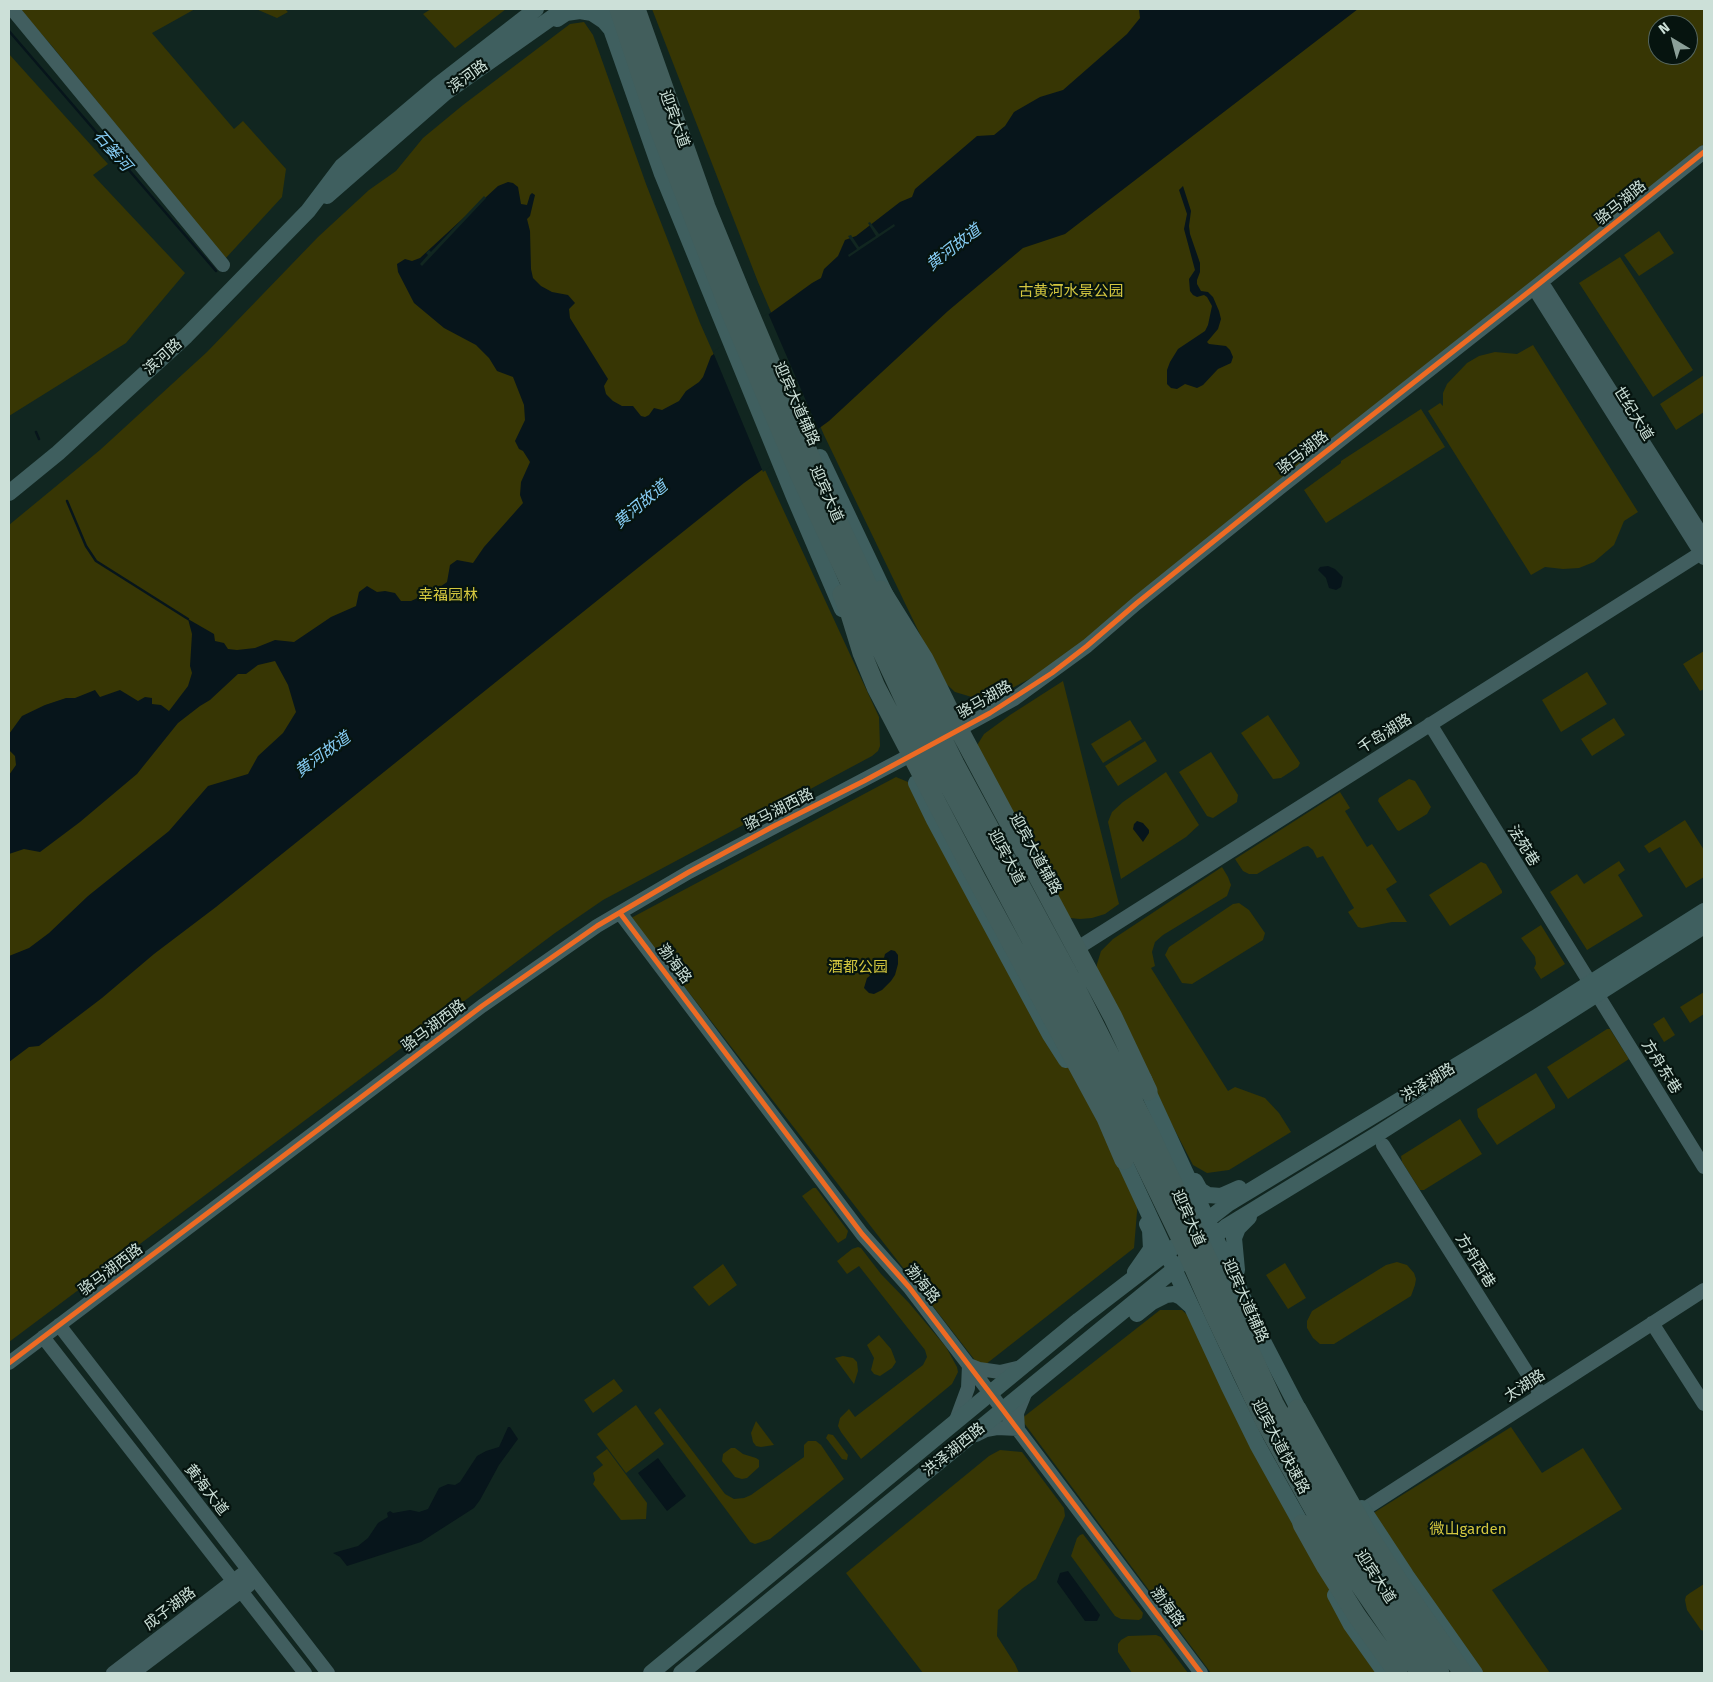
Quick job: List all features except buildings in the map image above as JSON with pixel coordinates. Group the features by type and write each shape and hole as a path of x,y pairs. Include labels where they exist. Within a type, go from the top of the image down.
{"highway":[{"path":"610,9 630,63 656,120"},
{"name":"迎宾大道","path":"619,9 656,120 709,260 798,471 910,712 1085,1041 1182,1241"},
{"name":"迎宾大道","path":"636,9 706,207 892,637 943,738 1077,990 1150,1134 1274,1403 1359,1554 1440,1673"},
{"path":"762,388 788,468 850,614 862,654 876,687 1106,1118 1124,1160"},
{"path":"815,459 879,587 924,659 956,724 1093,980 1148,1091"},
{"name":"迎宾大道快速路","path":"1182,1241 1265,1422 1322,1524 1355,1578 1420,1673"},
{"path":"1297,1409 1367,1533 1399,1582 1466,1673"},
{"path":"1302,1524 1326,1567 1398,1673"}],"main road":[{"name":"滨河路","path":"308,211 342,166 438,85 536,9"},
{"name":"滨河路","path":"9,493 58,453 186,336 308,211 351,176 441,96 564,9"},
{"path":"604,9 662,174 787,480 837,596 859,655 934,820 1050,1035 1093,1102 1124,1160 1162,1257 1174,1269 1257,1444 1302,1524 1345,1614 1385,1673"},
{"name":"迎宾大道辅路","path":"644,9 719,215 815,459 937,695 982,758 1117,1006 1148,1091 1208,1219 1221,1230 1255,1324 1297,1409 1466,1673"},
{"path":"441,96 498,61 566,13 574,10 592,13 604,20 612,31"},
{"name":"洪泽湖路","path":"1221,1230 1385,1130 1704,911"},
{"name":"洪泽湖路","path":"1162,1257 1228,1204 1444,1073 1704,926"},
{"path":"1158,1112 1172,1131 1200,1190 1208,1195 1220,1196 1229,1194 1358,1117 1444,1073"},
{"path":"1079,1320 1141,1266 1151,1249 1150,1230 1136,1198 1124,1160"},
{"path":"1255,1324 1237,1272 1234,1238 1238,1228 1245,1220 1309,1176"},
{"name":"洪泽湖西路","path":"681,1673 1221,1230"},
{"name":"洪泽湖西路","path":"651,1673 1079,1320 1162,1257"},
{"path":"1048,1373 1102,1342 1152,1302 1166,1295 1174,1294 1181,1297 1192,1307"}],"street":[{"path":"12,9 223,265"},
{"name":"骆马湖路","path":"906,758 1014,698 1087,646 1273,493 1704,152"},
{"name":"世纪大道","path":"1537,286 1546,289 1704,538"},
{"name":"世纪大道","path":"1537,286 1703,554"},
{"name":"千岛湖路","path":"1084,944 1430,724 1703,554"},
{"path":"943,704 955,713 966,716 980,713 1016,695 1087,646"},
{"name":"法苑巷","path":"1430,724 1593,989"},
{"name":"骆马湖西路","path":"9,1363 482,1006 597,926 689,872 906,758"},
{"name":"渤海路","path":"620,913 862,1234 909,1287 1018,1429 1201,1673"},
{"name":"方舟东巷","path":"1593,989 1704,1167"},
{"name":"方舟西巷","path":"1383,1145 1541,1395"},
{"name":"太湖路","path":"1363,1510 1704,1290"},
{"path":"1652,1323 1704,1404"},
{"name":"黄海大道","path":"60,1325 328,1673"},
{"path":"43,1338 305,1673"},
{"path":"954,1424 968,1388 969,1365 979,1369 1000,1372 1024,1366"},
{"path":"967,1440 986,1430 997,1428 1018,1429 1018,1413 1026,1391"},
{"name":"成子湖路","path":"133,1673 251,1575"},
{"name":"成子湖路","path":"113,1673 237,1586"}],"green space":[{"path":"19,9 195,9 152,33 234,129 243,121 286,169 282,197 225,259 52,46"},
{"path":"256,9 285,9 288,12 277,18"},
{"path":"431,9 506,9 455,48 423,14"},
{"name":"古黄河水景公园","path":"652,9 1704,9 1704,144 1281,487 1065,656 1035,676 1001,694 985,701 955,692 942,680 824,435 758,282"},
{"name":"幸福园林","path":"584,22 593,35 646,184 700,323 769,479 879,717 880,746 878,751 872,756 603,900 555,933 9,1342 9,525 100,450 207,352 318,237 369,190 396,171 423,138 463,105 570,24"},
{"path":"9,54 108,164 93,175 185,273 126,343 9,416"},
{"path":"1659,231 1674,253 1639,276 1624,255"},
{"path":"1620,257 1693,370 1653,397 1579,283"},
{"path":"1533,345 1638,512 1624,521 1614,545 1594,562 1579,568 1545,567 1531,575 1428,411 1440,403 1443,406 1443,393 1447,384 1467,363 1479,356 1495,352 1517,354"},
{"path":"1704,375 1704,412 1676,430 1660,404"},
{"path":"1421,409 1445,447 1326,523 1304,490 1341,463 1341,461"},
{"path":"1704,651 1704,689 1700,691 1683,664"},
{"path":"1587,672 1607,704 1561,732 1542,700"},
{"path":"1063,681 1119,904 1105,914 1092,918 1070,918 976,747 984,734"},
{"path":"1268,715 1300,763 1298,767 1281,778 1273,779 1241,733"},
{"path":"1614,718 1625,735 1592,756 1581,739"},
{"path":"1130,720 1142,739 1103,763 1091,744"},
{"path":"1145,741 1157,761 1118,786 1105,766"},
{"path":"1211,752 1238,795 1237,802 1213,818 1207,816 1179,772"},
{"path":"1166,772 1199,825 1186,837 1121,879 1108,822 1112,812"},
{"name":"酒都公园","path":"896,777 932,792 1138,1200 1134,1248 981,1368 631,918"},
{"path":"1409,779 1415,781 1431,807 1427,814 1399,831 1378,801 1379,798"},
{"path":"1340,792 1350,808 1345,811 1367,847 1372,844 1397,882 1386,889 1407,922 1392,922 1362,928 1358,927 1348,912 1354,908 1323,856 1317,858 1313,850 1308,846 1303,847 1257,874 1249,874 1243,871 1235,859"},
{"path":"1685,820 1704,850 1704,877 1686,888 1660,847 1649,853 1644,846"},
{"path":"1619,861 1625,870 1618,875 1643,916 1587,950 1550,892 1577,874 1584,884"},
{"path":"1481,862 1486,864 1502,893 1450,926 1429,895"},
{"path":"1222,867 1231,885 1227,896 1163,935 1155,942 1152,952 1155,966 1151,968 1228,1091 1235,1087 1265,1098 1279,1113 1291,1132 1229,1170 1207,1173 1193,1165 1099,985 1097,964 1101,951 1113,939"},
{"path":"1239,903 1249,910 1265,933 1263,940 1192,984 1182,983 1165,955 1169,947 1233,904"},
{"path":"1541,925 1565,964 1541,979 1534,968 1536,964 1535,957 1521,938"},
{"path":"1704,992 1704,1014 1690,1023 1680,1007"},
{"path":"1664,1017 1675,1035 1664,1042 1653,1024"},
{"path":"1607,1029 1610,1029 1629,1059 1568,1099 1547,1067"},
{"path":"1536,1073 1555,1108 1497,1145 1478,1117 1477,1109"},
{"path":"1460,1119 1482,1154 1424,1190 1420,1190 1402,1162 1401,1156"},
{"path":"816,1188 848,1231 846,1238 838,1243 802,1196"},
{"path":"861,1248 881,1274 909,1303 946,1347 958,1372 952,1384 861,1459 841,1432 838,1426 840,1418 849,1409 855,1417 923,1365 927,1357 925,1350 859,1266 847,1274 837,1261 852,1249"},
{"path":"1397,1262 1407,1265 1414,1273 1416,1279 1411,1296 1334,1344 1320,1344 1313,1338 1307,1328 1307,1321 1312,1311 1386,1265"},
{"path":"1285,1263 1306,1298 1288,1309 1266,1275"},
{"path":"723,1264 737,1285 709,1306 693,1287"},
{"path":"1160,1310 1182,1310 1196,1323 1394,1673 1211,1673 1021,1419"},
{"path":"879,1335 891,1349 896,1362 892,1368 880,1376 874,1374 871,1370 874,1358 867,1345"},
{"path":"843,1356 853,1358 857,1362 858,1371 854,1384 835,1358"},
{"path":"614,1379 623,1391 593,1413 584,1400"},
{"path":"636,1405 664,1444 626,1473 597,1434"},
{"path":"660,1408 725,1494 734,1499 751,1495 804,1457 804,1445 808,1441 816,1441 821,1445 844,1479 770,1539 755,1544 750,1542 654,1413"},
{"path":"756,1421 774,1445 761,1447 756,1446 753,1442 751,1433"},
{"name":"微山garden","path":"1511,1427 1542,1473 1583,1448 1622,1509 1492,1590 1550,1673 1465,1673 1368,1519 1375,1512"},
{"path":"828,1434 833,1435 848,1455 847,1460 842,1459 826,1438"},
{"path":"731,1448 735,1448 743,1454 759,1460 759,1467 747,1478 735,1477 722,1461 723,1454"},
{"path":"607,1449 647,1503 646,1519 621,1520 593,1484 595,1480 593,1473 603,1465 596,1457"},
{"path":"1000,1450 1022,1452 1064,1508 1065,1516 1036,1579 998,1610 997,1636 1019,1673 923,1673 846,1573 989,1456"},
{"path":"1083,1534 1143,1613 1142,1618 1139,1620 1121,1619 1115,1616 1071,1556 1077,1538"},
{"path":"1704,1584 1704,1631 1701,1630 1687,1610 1685,1600 1686,1596"},
{"path":"1156,1635 1161,1637 1188,1673 1132,1673 1118,1652 1118,1644 1128,1636"}],"water":[{"name":"黄河故道","path":"1139,9 1358,9 1065,234 1023,248 948,311 829,421 744,483 216,907 154,954 102,998 39,1046 29,1047 9,1062 9,956 29,948 49,933 88,896 169,831 208,786 248,774 258,756 283,733 296,712 288,685 275,661 258,665 246,674 238,674 210,700 178,723 137,774 80,822 40,852 24,849 9,854 9,775 16,765 15,756 9,750 9,734 22,716 45,705 66,698 75,698 95,690 100,697 120,690 138,701 145,697 152,698 152,704 161,705 169,711 188,686 192,673 190,666 192,634 188,619 214,634 215,641 224,643 228,649 255,648 275,640 294,642 331,617 356,606 359,592 367,586 377,592 395,593 401,601 411,601 437,589 447,582 450,565 457,560 473,563 484,547 523,503 520,495 521,482 530,462 515,441 525,420 524,405 513,377 497,371 489,358 476,345 444,328 414,303 398,272 397,264 405,259 412,261 420,258 498,186 508,182 513,183 518,187 521,204 527,205 532,193 535,195 530,216 527,219 530,231 533,278 541,286 552,292 568,295 575,303 569,309 570,318 608,379 604,386 606,394 622,406 633,406 641,416 645,417 654,408 662,410 679,401 686,391 703,377 711,356 821,278 824,269 838,256 845,240 856,236 900,202 912,197 915,189 977,136 994,135 1005,126 1014,112 1040,97 1063,90 1127,34 1140,18"},
{"path":"1183,186 1191,211 1190,234 1200,263 1197,284 1201,291 1208,292 1213,297 1221,319 1218,329 1207,342 1209,344 1226,346 1233,357 1231,363 1218,369 1203,385 1197,388 1185,384 1177,389 1171,388 1167,384 1167,370 1170,362 1178,349 1205,331 1212,306 1207,297 1204,295 1197,297 1190,291 1189,279 1195,270 1184,229 1187,214 1179,190"},
{"path":"1328,566 1335,569 1343,577 1341,587 1336,590 1329,588 1326,578 1318,570 1320,567"},
{"path":"1137,821 1143,823 1149,830 1143,842 1133,829"},
{"path":"891,950 895,951 898,955 895,975 882,990 874,994 869,993 864,988 867,978 880,968 885,954"},
{"path":"508,1427 510,1427 518,1439 499,1465 474,1508 421,1542 347,1566 340,1557 333,1553 358,1546 368,1538 378,1523 388,1517 387,1513 390,1511 393,1513 410,1510 419,1512 428,1509 439,1488 448,1484 455,1485 460,1482 477,1456 499,1447"},
{"path":"658,1458 686,1496 667,1511 638,1473"},
{"path":"1068,1571 1100,1615 1097,1621 1085,1621 1057,1582 1060,1573"}],"pier":[{"path":"484,196 486,198 422,266 420,264 428,255 426,253 429,250 431,252"},
{"path":"870,222 879,234 894,224 895,226 849,257 848,255 857,249 848,236 851,235 859,247 876,236 868,223"},
{"path":"768,313 819,431 763,472 713,352"}],"waterway":[{"name":"石篓河","path":"9,31 216,271"},
{"path":"36,432 39,439"},
{"path":"67,501 86,546 96,561 188,619"}],"cycle path":[{"path":"9,1363 482,1006 597,926 689,872 772,827 864,781 990,713 1052,673 1281,487 1704,152"},
{"path":"620,913 862,1234 909,1287 1201,1673"}]}
